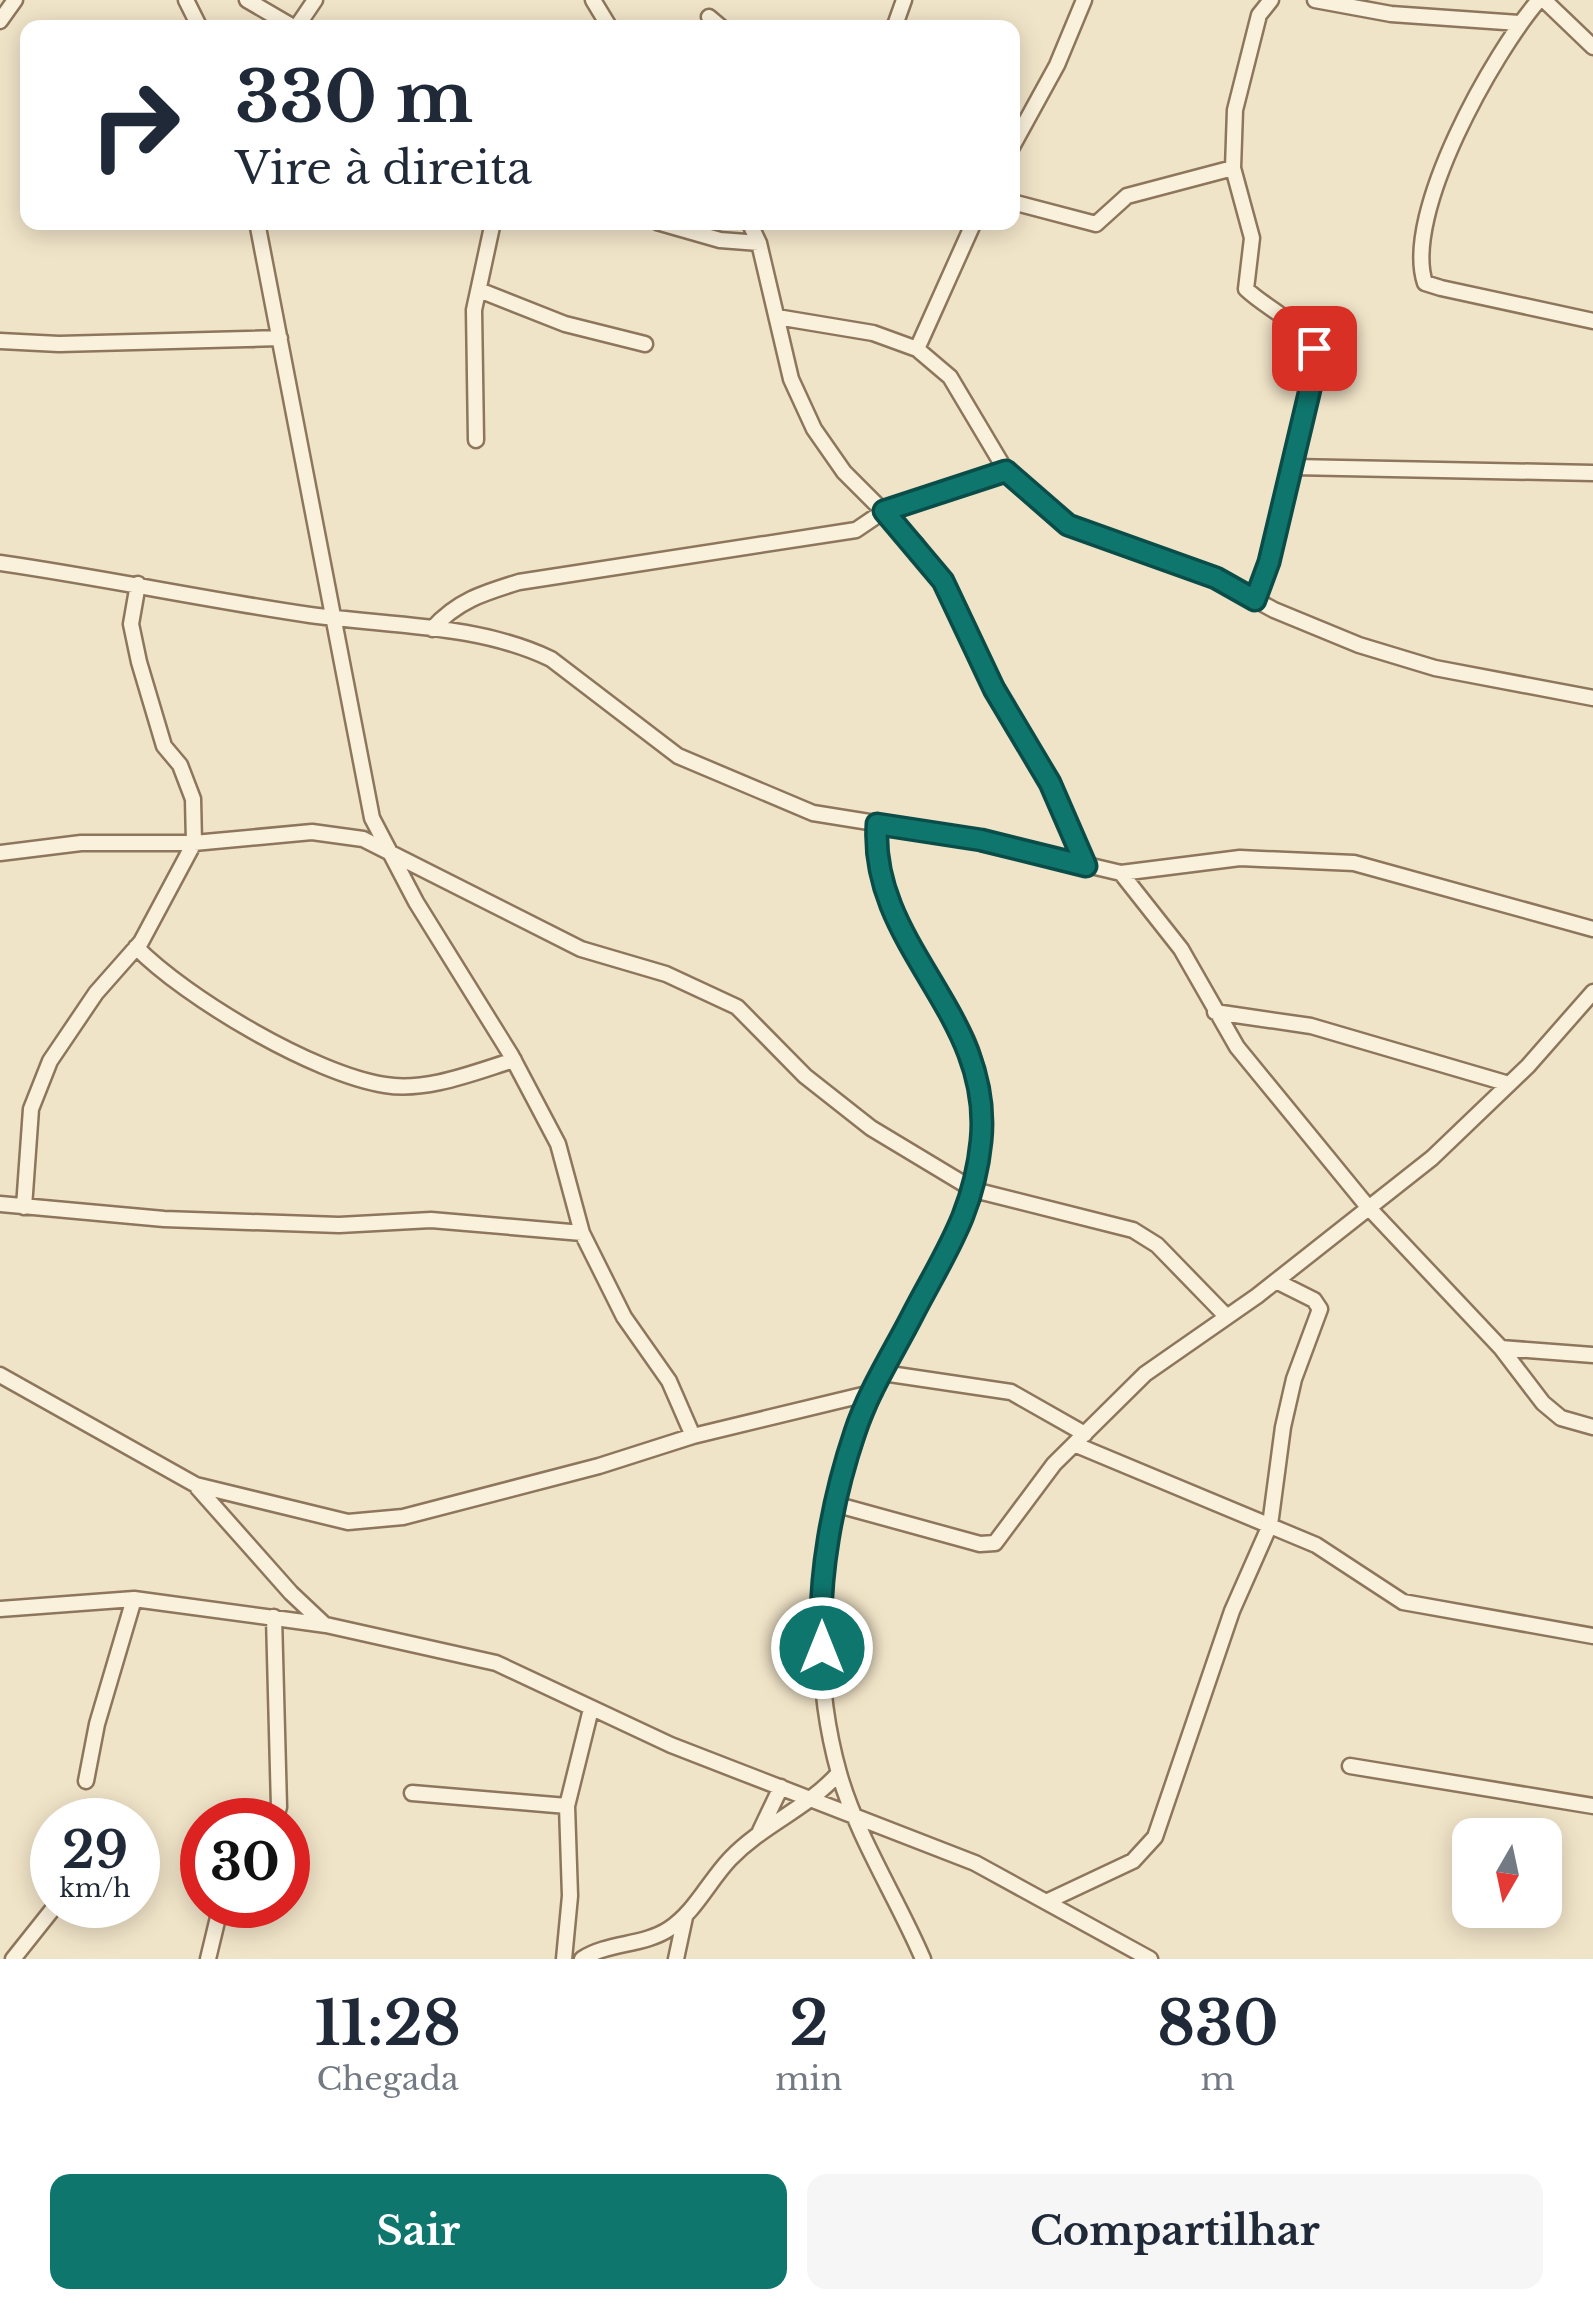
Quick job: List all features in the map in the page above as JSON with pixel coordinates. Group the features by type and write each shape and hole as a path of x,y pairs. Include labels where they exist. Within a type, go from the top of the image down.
{"street":[{"path":"0,21 16,0"},
{"path":"246,0 282,20"},
{"path":"1020,118 1084,0"},
{"path":"1255,600 1316,364 1314,348 1306,335 1246,289 1252,238 1232,168 1234,110 1260,16 1271,0"},
{"path":"1315,0 1391,14 1520,23"},
{"path":"1593,47 1542,0 1508,36 1435,185 1424,232 1422,274 1426,283 1441,288 1593,320"},
{"path":"709,17 713,20"},
{"path":"1020,204 1096,224 1127,196 1232,168"},
{"path":"259,230 372,818 514,1060 558,1144 582,1233 624,1317 669,1381 693,1436"},
{"path":"476,440 474,310 491,230"},
{"path":"685,230 720,240 759,243"},
{"path":"753,230 792,379 814,429 844,472 884,511 943,581 994,689 1050,783 1086,866"},
{"path":"917,348 970,230"},
{"path":"478,290 565,324 646,344"},
{"path":"776,317 872,333 917,348 950,377 1006,471 1068,525 1216,578 1255,600 1360,645 1435,668 1593,698"},
{"path":"0,341 58,344 280,338"},
{"path":"1292,467 1593,472"},
{"path":"432,630 448,610 471,596 519,582 856,530 884,511 1006,471"},
{"path":"0,563 531,649 695,764 813,813 981,840 1121,872 1240,858 1354,862 1593,929"},
{"path":"24,1207 30,1109 50,1061 96,993 136,947 194,843 192,799 152,714 135,643 131,624 138,584"},
{"path":"877,824 874,852 889,898 917,960 962,1028 982,1095 974,1190 954,1241 855,1431 838,1505 820,1617 839,1773 923,1959"},
{"path":"0,853 81,843 194,843 335,832 388,850 580,949 702,988 737,1007 840,1107 974,1190 1132,1230 1157,1245 1226,1317"},
{"path":"1121,872 1181,949 1238,1047 1368,1207 1500,1348 1543,1403 1560,1418 1593,1427"},
{"path":"136,947 162,973 218,1009 312,1060 361,1078 410,1086 514,1060"},
{"path":"838,1505 980,1544 995,1543 1079,1439 1145,1374 1276,1280 1432,1158 1508,1084 1593,992"},
{"path":"1215,1012 1311,1026 1508,1084"},
{"path":"0,1204 266,1224 431,1220 582,1233"},
{"path":"1048,1901 1133,1861 1155,1837 1232,1611 1270,1525 1286,1411 1320,1310 1314,1300 1276,1280"},
{"path":"1500,1348 1593,1356"},
{"path":"882,1373 1011,1392 1079,1439 1316,1545 1404,1602 1593,1636"},
{"path":"0,1375 248,1516 348,1522 403,1518 599,1466 693,1436 874,1392"},
{"path":"196,1485 248,1516 291,1593 326,1625"},
{"path":"280,1798 280,1618 291,1593"},
{"path":"0,1609 134,1599 326,1625 496,1663 591,1709 811,1803 975,1862 1150,1959"},
{"path":"86,1781 97,1724 134,1599"},
{"path":"564,1959 570,1896 567,1806 591,1709"},
{"path":"1350,1766 1593,1806"},
{"path":"582,1959 596,1951 646,1940 685,1917 730,1860 759,1832 811,1803 839,1773"},
{"path":"759,1832 781,1787"},
{"path":"412,1793 567,1806"},
{"path":"676,1959 685,1917"},
{"path":"13,1959 38,1928"},
{"path":"208,1959 215,1928"}],"route":[{"path":"822,1648 824,1572 855,1431 968,1212 982,1138 982,1095 973,1056 962,1028 917,960 889,898 874,852 877,824 981,840 1086,866 1050,783 994,689 943,581 916,544 884,511 1006,471 1068,525 1216,578 1255,600 1269,562 1292,467 1308,385 1316,364 1314,348"}]}
